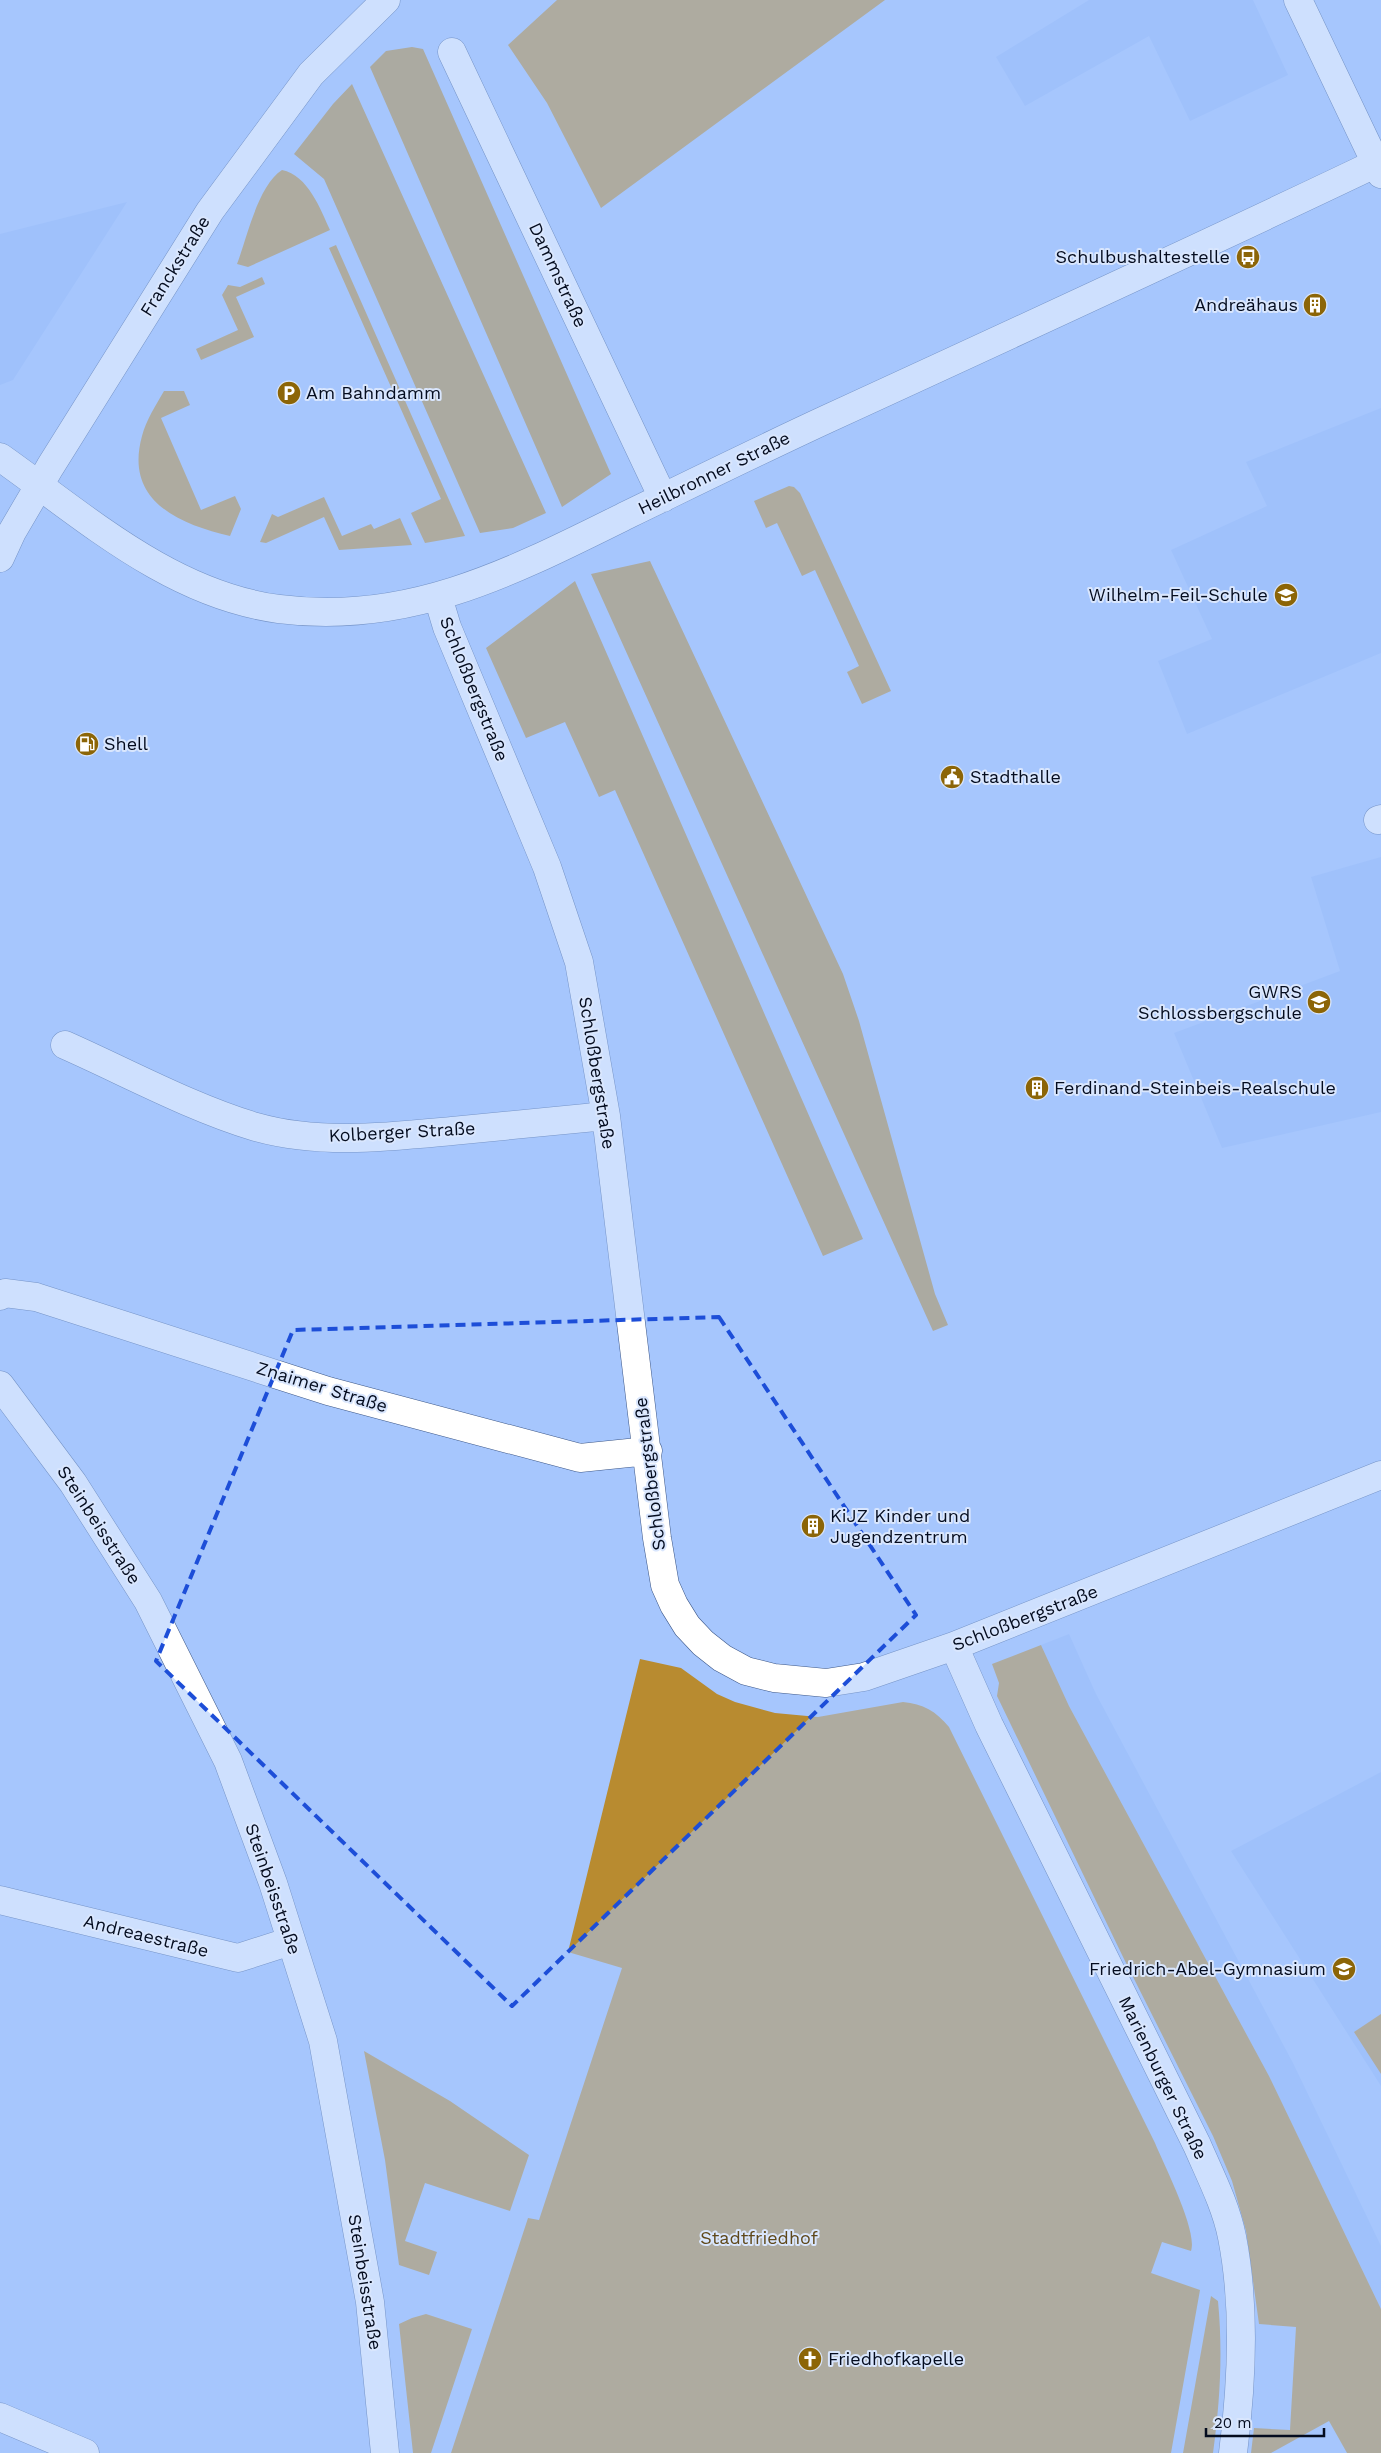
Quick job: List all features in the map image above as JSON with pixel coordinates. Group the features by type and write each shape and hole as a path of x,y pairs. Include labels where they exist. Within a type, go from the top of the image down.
{"street":[{"name":"Franckstraße","path":"0,558 12,532 40,485 210,211 311,74 386,0"},
{"path":"1298,0 1379,166"},
{"name":"Dammstraße","path":"452,52 663,498"},
{"name":"Heilbronner Straße","path":"0,457 158,566 190,582 232,598 278,609 336,612 382,609 438,597 556,550 793,435 1379,166"},
{"name":"Schloßbergstraße","path":"438,597 447,627 547,867 576,954 606,1116 648,1451 656,1538 665,1584 674,1605 687,1626 722,1658 746,1671 774,1678 826,1683 864,1677 954,1646 1381,1474"},
{"name":"Kolberger Straße","path":"65,1045 215,1112 257,1127 303,1135 350,1138 399,1136 606,1116"},
{"name":"Znaimer Straße","path":"0,1296 20,1294 36,1298 328,1390 580,1458 648,1451"},
{"name":"Steinbeisstraße","path":"0,1385 73,1483 148,1601 228,1761 273,1884 323,2041 370,2302 385,2453"},
{"name":"Marienburger Straße","path":"954,1646 989,1725 1197,2146 1220,2199 1232,2236 1238,2282 1241,2330 1233,2453"},
{"name":"Andreaestraße","path":"0,1900 238,1958 291,1941"},
{"path":"0,2417 85,2453"}],"highlighted area":[{"path":"719,1317 916,1615 512,2006 156,1661 293,1330"}],"shaded area":[{"path":"1089,0 1253,0 1288,75 1190,121 1149,36 1025,106 996,57"},
{"path":"412,47 423,49 611,474 562,507 370,67 386,51"},
{"path":"352,84 546,513 513,528 480,533 324,179 294,154 333,104"},
{"path":"127,202 13,380 0,385 0,234"},
{"name":"Wilhelm-Feil-Schule","path":"1381,408 1381,653 1187,734 1158,661 1212,639 1171,550 1267,506 1246,462"},
{"path":"650,561 843,974 859,1021 935,1294 948,1325 933,1331 591,574"},
{"path":"575,581 863,1239 823,1256 615,790 599,797 565,722 526,738 486,648"},
{"name":"GWRS Schlossbergschule","path":"1381,857 1381,1112 1222,1148 1174,1033 1340,971 1311,877"},
{"path":"1069,1634 1096,1694 1293,2063 1381,2246 1381,2309 1269,2076 1069,1706 1041,1645"},
{"name":"Friedrich-Abel-Gymnasium","path":"1381,1772 1381,2086 1231,1851"}],"green space":[{"path":"557,0 885,0 601,208 547,103 508,45"},
{"path":"282,170 291,173 306,186 318,204 330,230 248,267 237,264 260,199 266,187"},
{"path":"336,245 465,536 425,543 411,513 441,499 329,248"},
{"path":"262,277 265,284 236,297 254,337 201,360 196,349 238,330 222,295 228,285 240,287"},
{"path":"164,391 184,391 190,405 161,418 201,510 235,496 241,509 230,536 211,531 175,516 160,506 148,493 141,477 139,458 142,436 149,418"},
{"path":"789,486 794,487 800,493 891,691 862,704 847,672 859,666 815,570 802,576 777,523 766,528 754,501"},
{"path":"324,497 342,536 371,524 374,529 400,518 412,545 339,550 324,517 266,543 260,542 272,514 278,517"},
{"path":"1041,1645 1069,1706 1269,2076 1381,2309 1381,2453 1347,2453 1329,2421 1271,2453 1251,2453 1254,2428 1290,2430 1296,2327 1259,2324 1246,2231 1232,2181 1213,2136 1124,1959 997,1696 999,1683 992,1664"},
{"name":"Stadtfriedhof","path":"640,1659 681,1668 717,1694 735,1702 775,1713 818,1717 903,1702 929,1709 949,1727 1155,2143 1190,2229 1191,2251 1162,2242 1151,2273 1200,2290 1171,2453 451,2453 528,2218 539,2220 622,1968 568,1952"},
{"path":"1381,2014 1381,2074 1354,2032"},
{"path":"364,2051 450,2101 529,2155 510,2211 425,2183 405,2241 437,2252 429,2275 399,2265 385,2160"},
{"path":"1211,2296 1218,2301 1220,2340 1219,2396 1213,2453 1183,2453"},
{"path":"426,2314 472,2329 431,2453 413,2453 399,2324"}],"place":[{"name":"Schulbushaltestelle","path":"1248,257"},
{"name":"Andreähaus","path":"1315,305"},
{"name":"Am Bahndamm","path":"289,393"},
{"name":"Wilhelm-Feil-Schule","path":"1286,595"},
{"name":"Shell","path":"87,744"},
{"name":"Stadthalle","path":"952,777"},
{"name":"GWRS Schlossbergschule","path":"1319,1002"},
{"name":"Ferdinand-Steinbeis-Realschule","path":"1037,1088"},
{"name":"KiJZ Kinder und Jugendzentrum","path":"813,1526"},
{"name":"Friedrich-Abel-Gymnasium","path":"1344,1969"},
{"name":"Friedhofkapelle","path":"810,2359"}]}
